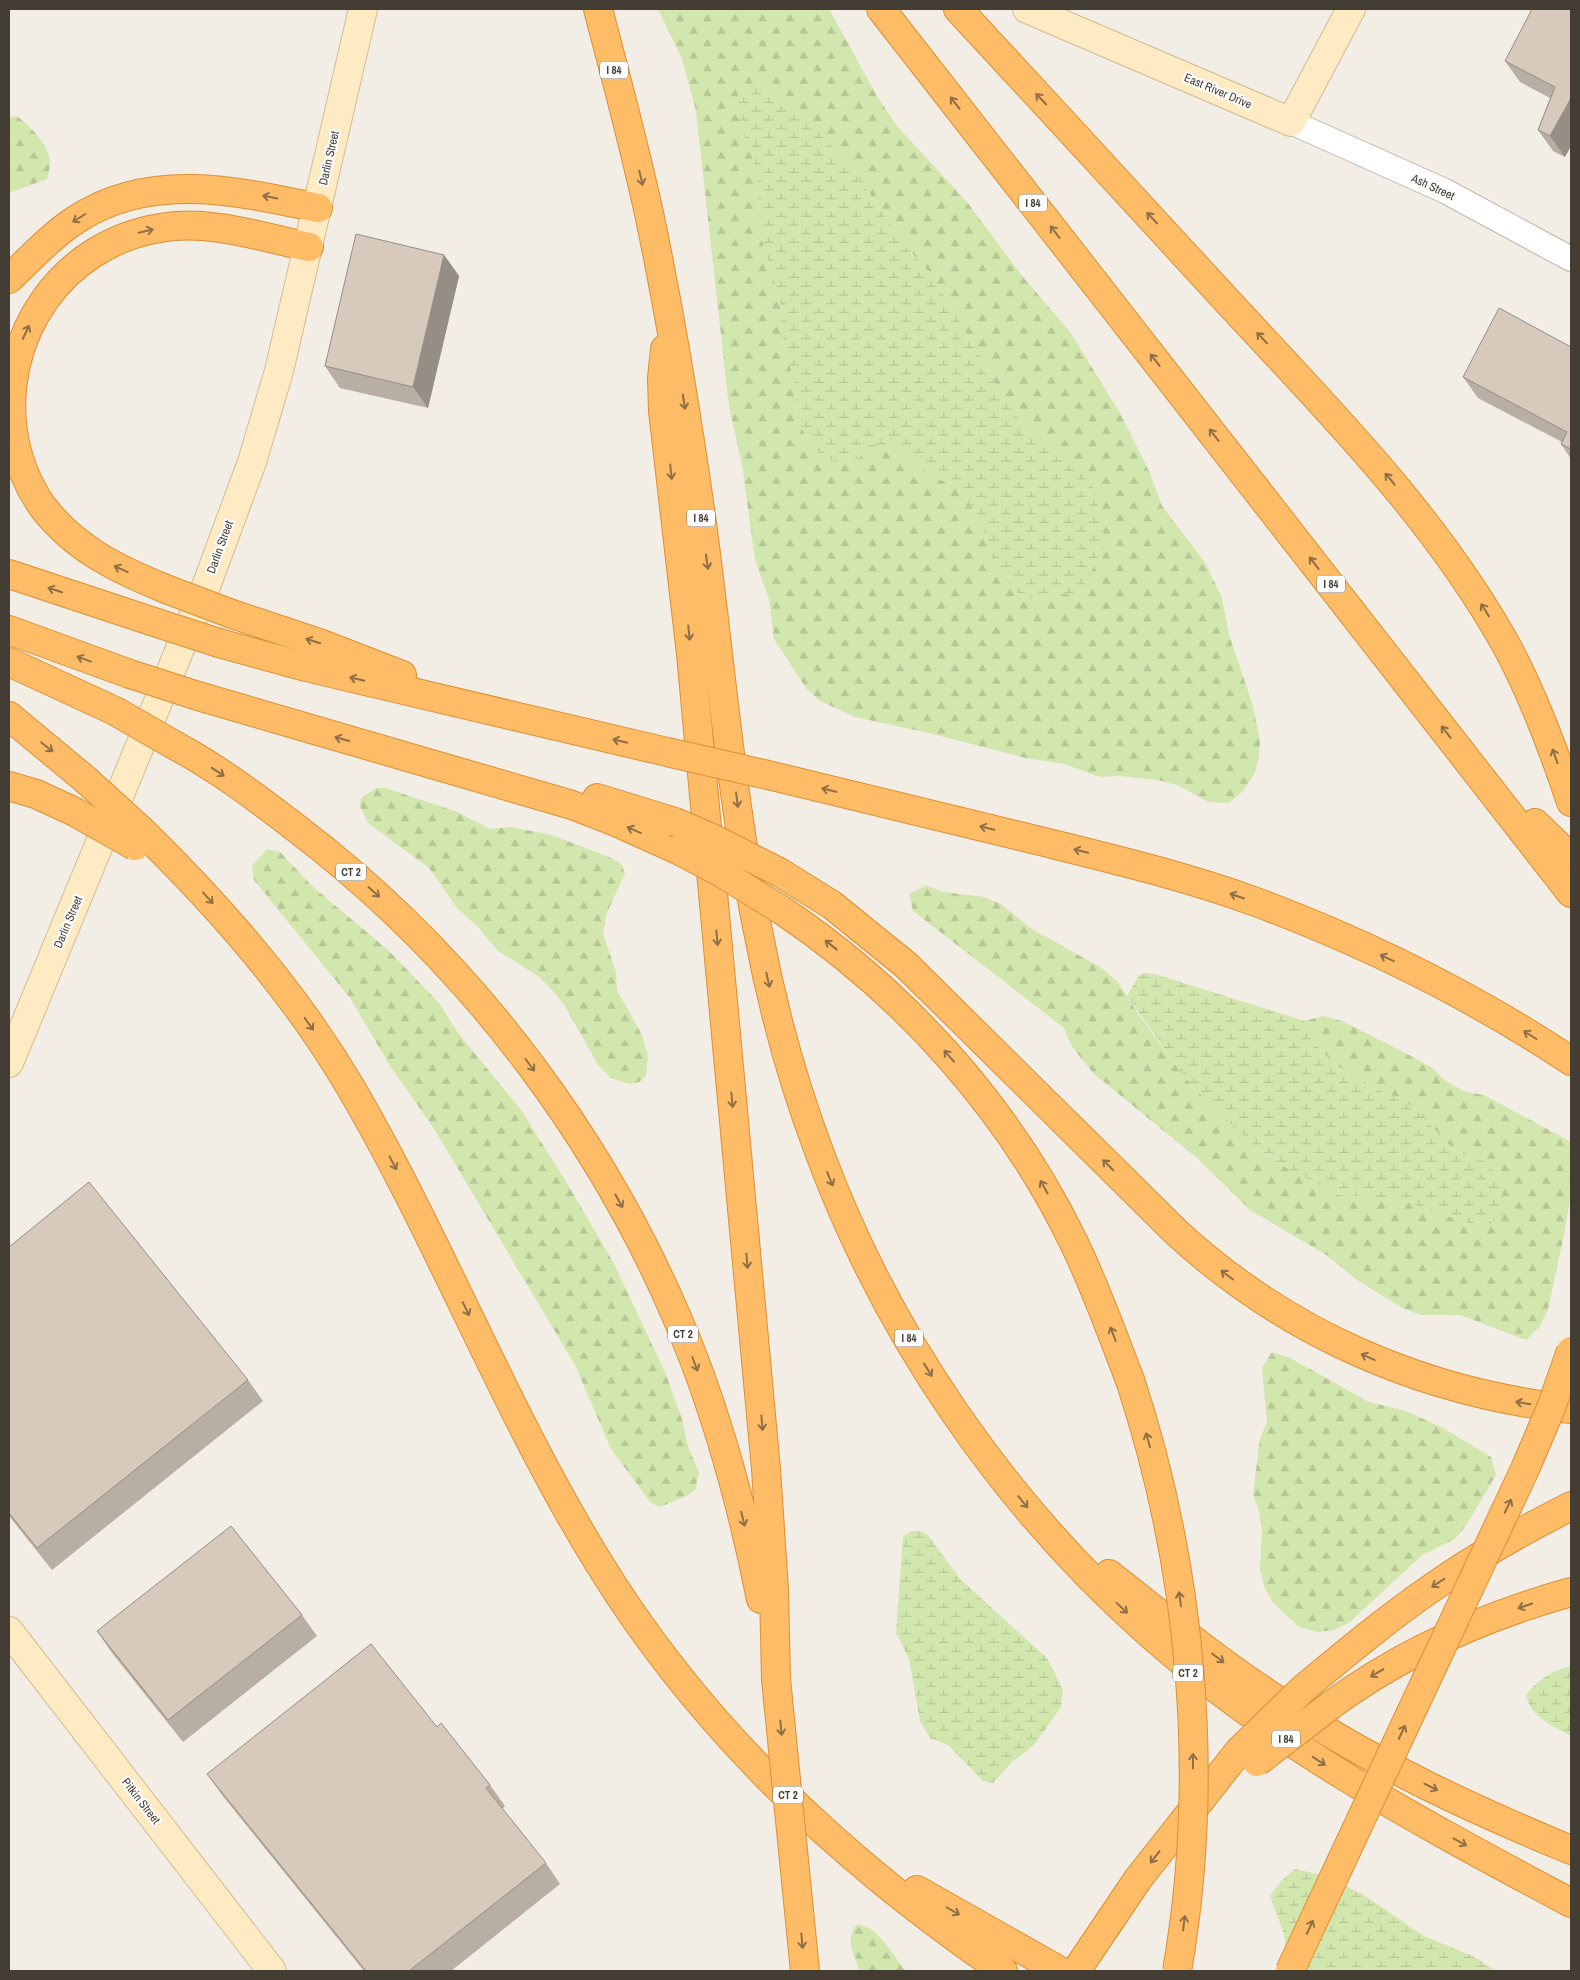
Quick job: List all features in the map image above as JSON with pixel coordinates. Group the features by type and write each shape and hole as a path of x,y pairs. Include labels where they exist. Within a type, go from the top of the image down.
{"highway":[{"name":"I 84","path":"598,9 645,195 670,319 700,510 747,872 763,956 777,1017 798,1091 821,1159 841,1206 896,1317 930,1373 975,1440 1040,1522 1094,1581 1151,1635 1210,1684 1262,1723 1332,1770 1381,1799 1571,1903"},
{"name":"I 84","path":"881,9 1571,893"},
{"path":"964,15 1370,456 1435,535 1475,593 1505,643 1530,694 1552,747 1571,802"},
{"path":"9,279 52,237 78,218 104,205 142,192 179,188 219,189 264,196 318,208"},
{"path":"309,247 200,226 166,227 134,234 99,249 68,273 42,304 23,337 13,373 11,412 18,454 33,490 58,524 91,553 111,565 166,589 232,614 322,644 506,715"},
{"path":"670,319 663,366 663,411 691,654 766,1469 774,1590 776,1680"},
{"path":"9,574 219,643 306,667 768,775 1135,865 1255,902 1365,948 1438,983 1493,1012 1571,1061"},
{"name":"CT 2","path":"9,630 130,674 198,696 582,809 678,850 736,881 783,911 841,953 904,1010 965,1075 1004,1124 1037,1175 1074,1243 1101,1304 1130,1380 1153,1457 1174,1554 1190,1691 1193,1752 1193,1807 1187,1888 1177,1971"},
{"name":"CT 2","path":"9,662 115,711 228,778 332,856 394,910 455,973 500,1026 544,1083 614,1191 646,1252 676,1316 702,1382 728,1462 749,1542 776,1680 805,1971"},
{"path":"9,716 86,780 138,838"},
{"path":"388,752 543,784 609,801 675,822 712,838 779,872 832,905 906,965 1175,1231 1219,1269 1254,1295 1313,1331 1370,1358 1404,1371 1491,1397 1571,1409"},
{"path":"1476,771 1499,788 1571,858"},
{"path":"9,786 36,794 138,838 174,862 231,924 273,975 327,1050 347,1082 408,1193 536,1450 582,1534 610,1581 677,1675 714,1720 770,1780 837,1841 923,1913 1003,1971"},
{"path":"1290,1971 1528,1462 1551,1408 1571,1351"},
{"path":"1082,1961 1133,1886 1186,1819 1248,1757 1304,1688 1373,1631 1433,1586 1505,1541 1571,1506"},
{"path":"1040,1522 1232,1669 1309,1721 1372,1757 1444,1793 1571,1850"},
{"path":"1248,1757 1372,1676 1447,1637 1513,1610 1571,1592"},
{"path":"837,1841 990,1933 1060,1971"}],"main road":[{"name":"Darlin Street","path":"9,1063 200,600 252,462 277,379 363,9"},
{"name":"East River Drive","path":"1026,9 1291,122"},
{"path":"1291,122 1351,9"},
{"name":"Pitkin Street","path":"9,1631 272,1971"}],"street":[{"name":"Ash Street","path":"1291,122 1445,192 1571,259"}],"green space":[{"path":"658,9 829,9 877,96 897,126 967,202 1023,277 1070,332 1120,413 1149,471 1162,506 1206,564 1222,598 1229,635 1252,703 1260,739 1259,758 1253,776 1243,791 1229,803 1209,802 1177,785 1158,780 1119,776 1100,777 1064,764 1026,758 929,733 855,717 820,701 806,688 774,639 769,599 755,560 742,464 729,407 696,111 682,59","holes":["852,168 906,247 931,274 1014,413 1026,427 998,570 976,513 955,483 936,479 905,454 888,445 869,445 858,459 841,464 822,457 799,425 795,406 796,387 780,330 783,311 760,233 757,172"]},
{"path":"755,86 772,90 794,106 852,168 906,247 931,274 1014,413 1026,427 1071,461 1094,489 1106,542 1081,592 1023,599 998,570 976,513 955,483 936,479 905,454 888,445 869,445 858,459 841,464 822,457 799,425 795,406 796,387 780,330 783,311 760,233 757,172 739,120 736,101 739,93"},
{"path":"17,116 33,130 43,143 49,156 50,164 47,179 9,193 9,118"},
{"path":"376,788 385,788 455,811 490,829 511,827 552,835 611,858 621,864 625,873 606,915 603,934 616,972 617,990 642,1035 648,1056 646,1076 639,1082 630,1084 611,1078 598,1065 565,1006 552,990 539,977 497,950 479,928 457,908 429,868 368,823 360,806 361,798"},
{"path":"267,849 280,852 312,886 389,951 439,1003 458,1033 521,1110 570,1188 613,1262 665,1372 682,1419 688,1447 699,1472 695,1490 686,1496 660,1507 651,1503 611,1449 575,1365 433,1127 392,1069 350,998 254,880 252,866"},
{"path":"926,885 944,892 984,897 1001,904 1030,928 1100,967 1117,981 1139,1015 1184,1076 1211,1106 1268,1158 1338,1195 1395,1198 1468,1223 1487,1225 1488,1163 1454,1150 1417,1111 1402,1099 1385,1093 1337,1066 1311,1038 1305,1021 1323,1016 1342,1021 1413,1057 1431,1067 1447,1082 1466,1092 1484,1095 1571,1142 1571,1193 1564,1235 1548,1309 1540,1326 1526,1340 1460,1315 1421,1315 1404,1309 1357,1280 1328,1256 1250,1210 1197,1158 1093,1073 1071,1045 1064,1028 913,911 909,894"},
{"path":"1145,973 1155,974 1305,1021 1311,1038 1337,1066 1385,1093 1402,1099 1417,1111 1454,1150 1488,1163 1499,1179 1503,1197 1503,1216 1487,1225 1468,1223 1395,1198 1338,1195 1268,1158 1211,1106 1184,1076 1127,996 1139,975"},
{"path":"1272,1352 1290,1358 1369,1402 1406,1411 1443,1428 1491,1457 1496,1475 1467,1524 1455,1539 1421,1556 1351,1621 1335,1630 1317,1632 1299,1627 1273,1603 1264,1586 1260,1568 1262,1531 1259,1511 1253,1494 1260,1439 1267,1422 1262,1368"},
{"path":"911,1531 920,1531 928,1535 961,1580 1047,1658 1063,1690 1061,1707 1034,1745 1012,1762 993,1783 983,1781 948,1745 930,1738 920,1721 909,1659 896,1633 903,1537"},
{"path":"1571,1666 1571,1736 1537,1715 1528,1703 1526,1695 1546,1676"},
{"path":"1295,1869 1321,1875 1362,1894 1424,1936 1475,1957 1496,1971 1296,1971 1287,1953 1284,1934 1270,1896 1281,1881"},
{"path":"857,1924 865,1926 879,1936 906,1971 860,1971 851,1947 851,1936"}],"building":[{"path":"1532,9 1571,9 1571,98 1550,136 1538,130 1555,87 1505,61"},
{"path":"356,234 444,255 413,387 325,366"},
{"path":"1499,308 1571,347 1571,449 1561,444 1567,432 1463,377"},
{"path":"89,1182 248,1380 37,1548 9,1513 9,1247"},
{"path":"231,1526 302,1615 168,1720 97,1631"},
{"path":"371,1644 437,1727 441,1723 490,1785 486,1788 546,1863 409,1971 366,1971 207,1774"}]}
